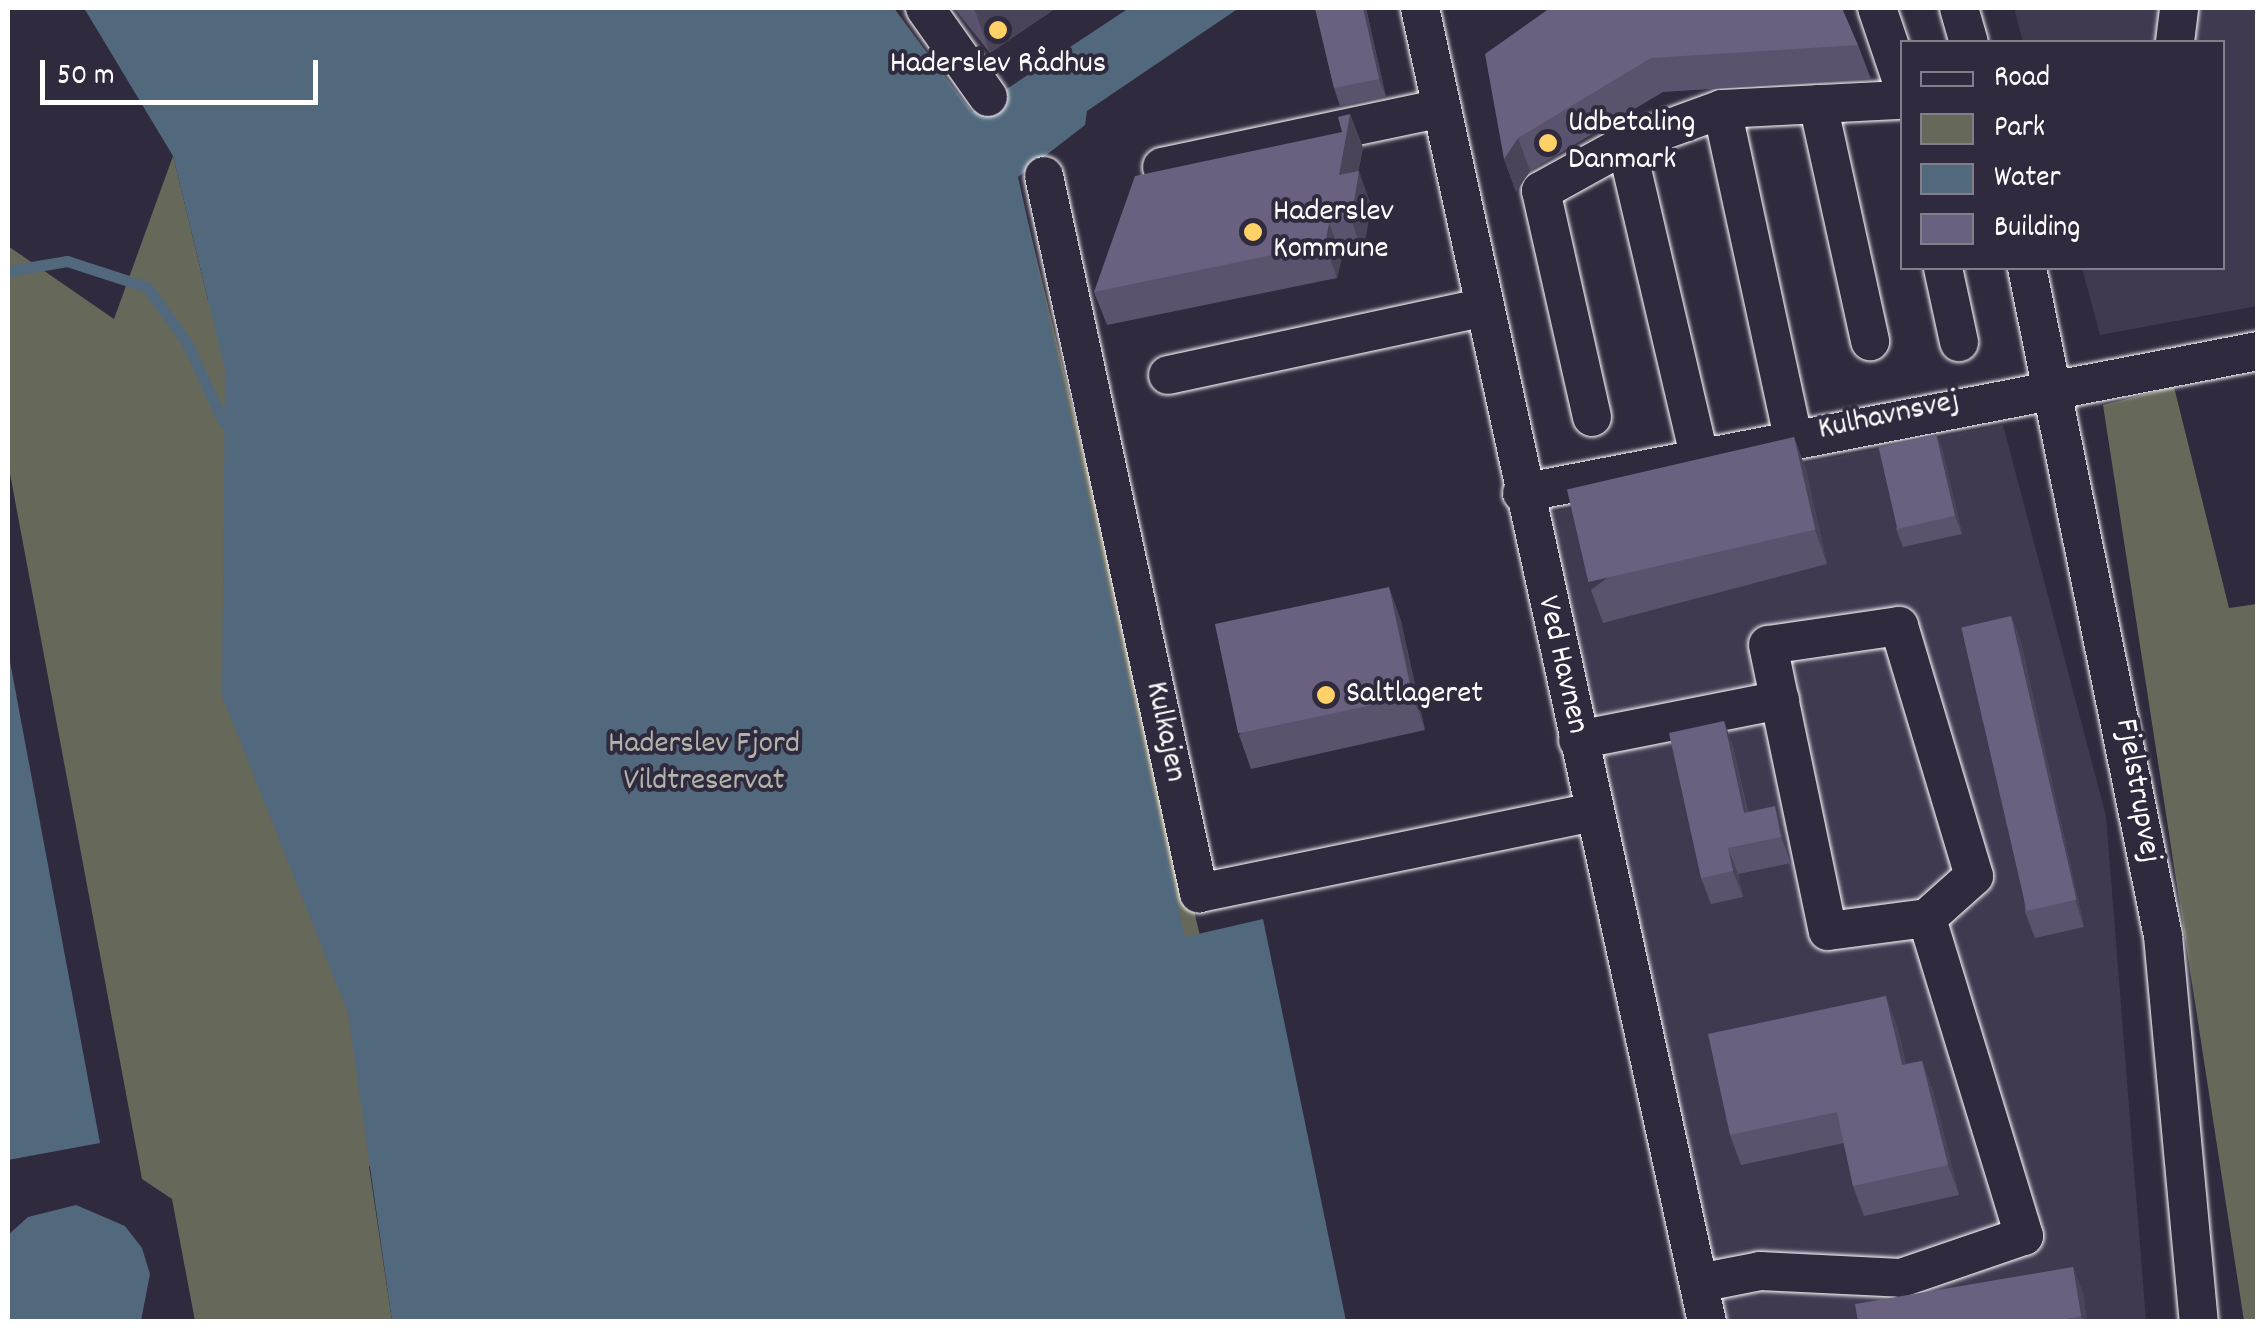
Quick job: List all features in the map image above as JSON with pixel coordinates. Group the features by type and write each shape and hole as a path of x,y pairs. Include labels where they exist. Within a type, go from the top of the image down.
{"street":[{"path":"925,8 988,96"},
{"name":"Ved Havnen","path":"1420,8 1522,493 1707,1322"},
{"path":"1877,8 1900,76"},
{"path":"1959,8 1968,40"},
{"path":"2175,40 2178,8"},
{"path":"1592,417 1541,190 1626,144 1722,109 1900,100"},
{"path":"1818,104 1870,341"},
{"path":"1162,167 1441,108"},
{"path":"1722,109 1793,437"},
{"path":"1626,144 1699,456"},
{"name":"Kulkajen","path":"1044,176 1199,892 1595,812"},
{"path":"1943,270 1959,342"},
{"name":"Fjelstrupvej","path":"2027,270 2055,383 2163,936 2200,1322"},
{"path":"1168,375 1484,307"},
{"name":"Kulhavnsvej","path":"1522,493 2055,383 2258,351"},
{"path":"1898,626 1974,876 1927,918 1828,931 1768,645 1898,626"},
{"path":"1578,740 1780,700"},
{"path":"1699,1283 1760,1272 1901,1278 2024,1236 1927,918"}],"shaded area":[{"path":"2014,8 2257,8 2257,306 2100,335 2083,270 2225,270 2225,40 2022,40"},
{"path":"2003,425 2106,816 2146,1321 1710,1321 1538,515"}],"green space":[{"name":"Haderslev Fjord Vildtreservat","path":"100,8 894,8 1017,177 1293,1321 369,1166 392,1321 195,1321 172,1199 142,1179 8,463 8,246 114,319 173,156 208,300 208,156"},
{"path":"2174,387 2229,608 2257,604 2257,1321 2244,1321 2103,405"}],"water":[{"name":"Haderslev Fjord Vildtreservat","path":"84,8 893,8 972,112 1129,8 1239,8 1087,111 1085,125 1018,177 1185,937 1263,919 1346,1321 392,1321 348,1013 222,696 225,370 173,156"},
{"path":"8,651 100,1143 8,1160"},
{"path":"76,1205 125,1226 142,1248 150,1274 141,1321 8,1321 8,1235 28,1217"}],"building":[{"path":"1315,8 1363,8 1379,79 1334,88"},
{"path":"1550,8 1842,8 1858,45 1651,58 1518,138 1504,159 1485,54"},
{"name":"Haderslev Kommune","path":"1350,114 1339,175 1359,171 1351,219 1329,223 1325,244 1094,292 1135,176 1342,132 1338,117"},
{"path":"1936,434 1955,516 1897,529 1879,447"},
{"path":"1794,437 1815,530 1588,582 1567,489"},
{"name":"Saltlageret","path":"1389,587 1412,697 1238,734 1215,624"},
{"path":"2011,616 2076,900 2027,911 1961,627"},
{"path":"1724,721 1744,813 1775,806 1781,837 1728,848 1733,871 1701,878 1669,733"},
{"path":"1886,996 1902,1065 1922,1061 1948,1165 1853,1186 1837,1112 1730,1135 1708,1034"},
{"path":"2073,1267 2081,1316 2051,1322 1858,1322 1855,1304"}],"waterway":[{"path":"8,271 67,261 147,287 187,343 224,423"}],"place":[{"name":"Haderslev Rådhus","path":"998,30"},
{"name":"Udbetaling Danmark","path":"1548,143"},
{"name":"Haderslev Kommune","path":"1253,232"},
{"name":"Saltlageret","path":"1326,695"}]}
